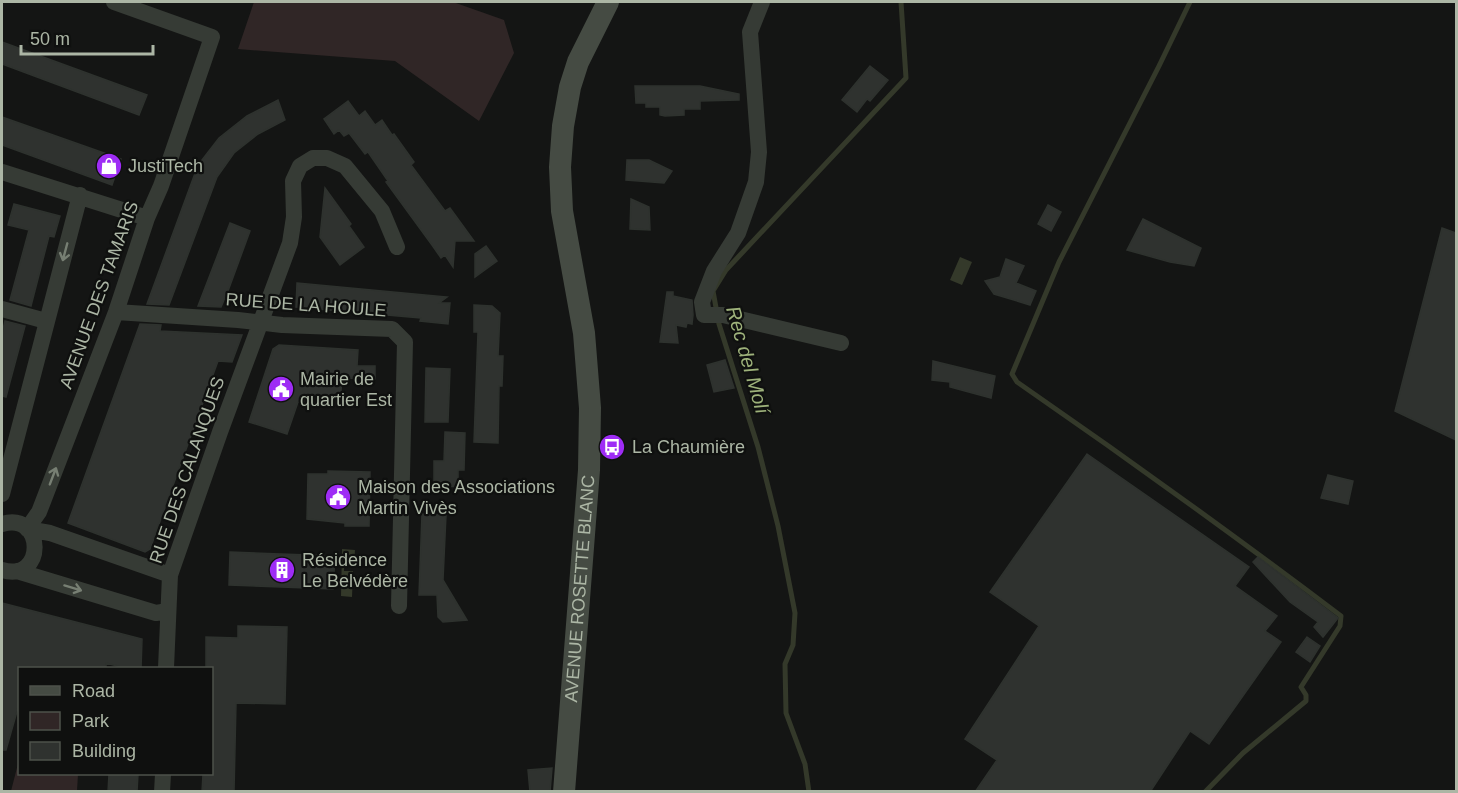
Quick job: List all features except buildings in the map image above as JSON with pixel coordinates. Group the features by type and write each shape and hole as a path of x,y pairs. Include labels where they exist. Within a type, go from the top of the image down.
{"main road":[{"name":"AVENUE ROSETTE BLANC","path":"564,792 588,470 590,408 584,333 562,211 560,167 563,126 570,87 582,52 608,2"}],"street":[{"name":"AVENUE DES TAMARIS","path":"27,529 39,512 116,312 212,37 114,2"},
{"path":"762,2 750,32 759,152 756,182 738,233 714,271 702,302 704,315 718,315 841,343"},
{"name":"RUE DES CALANQUES","path":"166,667 170,575 290,243 294,217 293,181 300,166 313,158 327,158 345,166 382,212 397,247"},
{"path":"2,172 147,218"},
{"path":"2,494 8,440 46,321 80,195"},
{"path":"2,309 46,321"},
{"name":"RUE DE LA HOULE","path":"116,312 261,323 392,329 405,342 399,606"},
{"path":"2,524 13,522 27,529 50,533 170,575"},
{"path":"9,570 30,563 34,557 35,542 27,529"},
{"path":"9,570 156,614 168,611"},
{"path":"162,792 163,775"}],"green space":[{"path":"254,2 453,2 504,20 514,53 479,121 395,61 238,49"},
{"path":"18,764 18,775 78,775 77,791 11,791"}],"shaded area":[{"path":"960,257 972,262 962,285 950,280"},
{"path":"342,549 355,550 354,562 344,562 344,571 353,571 352,597 341,596"}],"waterway":[{"name":"Rec del Molí","path":"809,792 805,764 786,713 785,664 793,645 795,613 778,526 758,447 719,324 713,291 726,270 906,78 901,2"},
{"path":"1190,2 1059,262 1012,374 1017,382 1099,439 1341,616 1340,626 1301,687 1306,695 1306,701 1243,753 1205,792"}],"place":[{"name":"JustiTech","path":"109,166"},
{"name":"Mairie de quartier Est","path":"281,389"},
{"name":"La Chaumière","path":"612,447"},
{"name":"Maison des Associations Martin Vivès","path":"338,497"},
{"name":"Résidence Le Belvédère","path":"282,570"}]}
